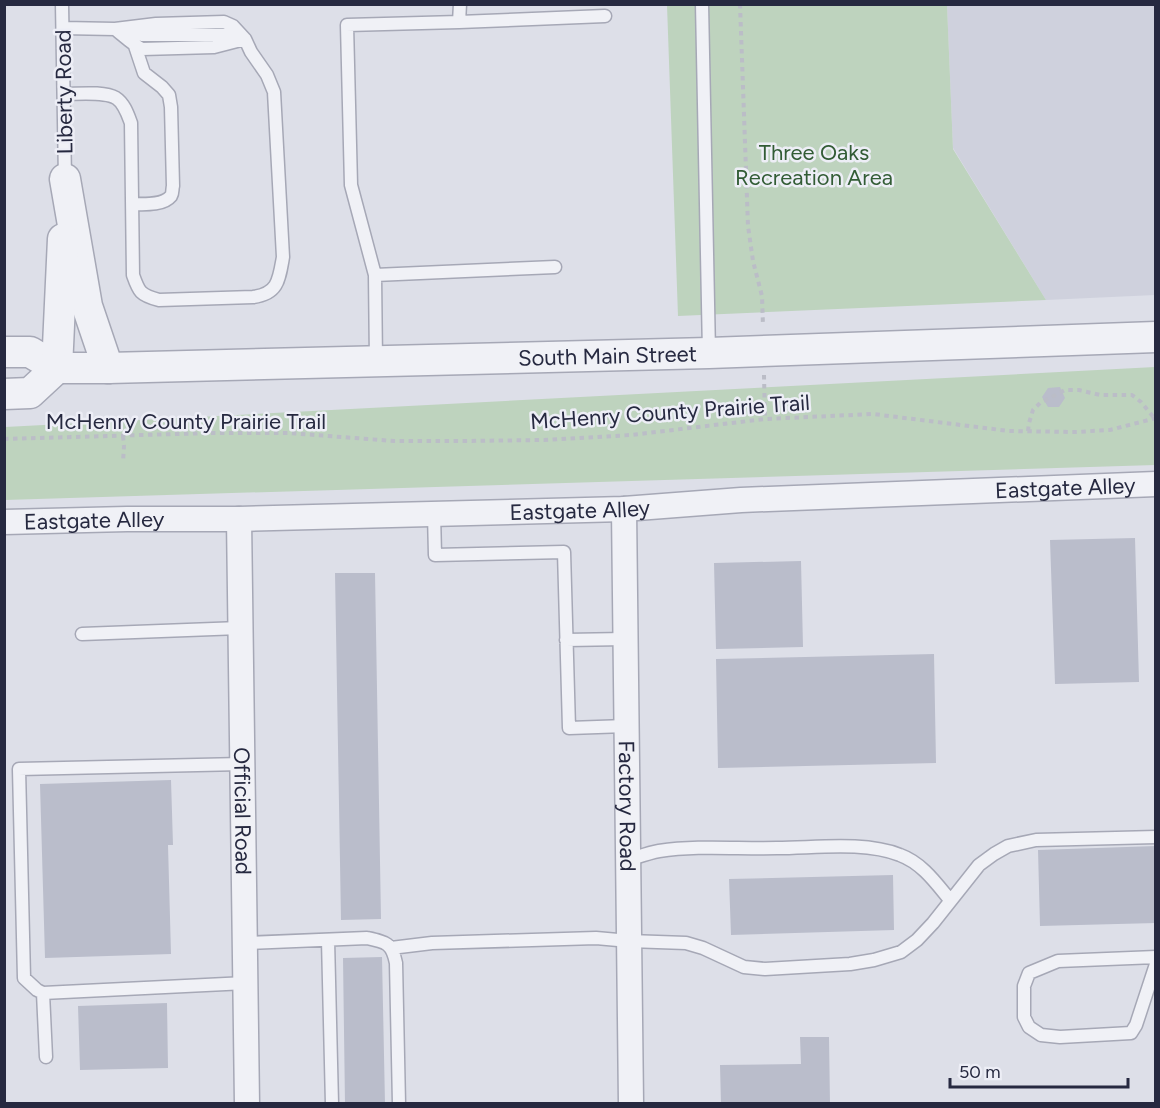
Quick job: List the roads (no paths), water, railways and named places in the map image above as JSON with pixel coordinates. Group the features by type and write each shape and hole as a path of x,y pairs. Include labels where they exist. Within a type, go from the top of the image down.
{"street":[{"path":"4,394 30,393 57,368 65,179"},
{"path":"65,179 87,306 108,368"},
{"name":"South Main Street","path":"57,368 709,353 1155,337"},
{"path":"4,352 30,352 57,368"},
{"name":"Eastgate Alley","path":"4,522 239,519 624,509 741,500 1155,484"},
{"name":"Factory Road","path":"624,509 631,1104"},
{"name":"Official Road","path":"239,519 247,1104"}],"lane":[{"name":"Liberty Road","path":"62,4 65,179"},
{"path":"459,22 460,4"},
{"path":"702,4 709,353"},
{"path":"376,362 375,275 351,185 347,25 605,16"},
{"path":"63,28 115,28 142,35 226,34 245,39"},
{"path":"115,28 135,46 144,73 162,87 168,95 171,107 173,186 171,196 155,203 132,204"},
{"path":"135,46 142,49 208,48 245,39"},
{"path":"64,94 102,94 117,98 131,123 132,275 138,290 145,297 159,300 266,295 275,285 281,271 283,257 274,92 267,75 245,39"},
{"path":"375,275 555,267"},
{"path":"434,514 435,555 564,552 569,728 626,726"},
{"path":"82,634 240,628"},
{"path":"566,640 625,639"},
{"path":"242,764 19,769 24,978 43,993 246,983"},
{"path":"391,948 432,943 584,938 694,944 744,967 765,969 850,964 901,952 917,940 933,923 979,865 1008,846 1036,840 1155,837"},
{"path":"628,860 679,849 865,846 901,855 924,869 950,900"},
{"path":"245,943 368,938 386,942 394,951 396,963 399,1104"},
{"path":"328,940 332,1104"},
{"path":"1155,957 1058,961 1029,973 1024,986 1024,1017 1029,1027 1041,1035 1059,1037 1131,1034 1136,1025 1155,964"},
{"path":"43,993 46,1057"}],"park label":[{"name":"Three Oaks Recreation Area","path":"814,164"}]}
